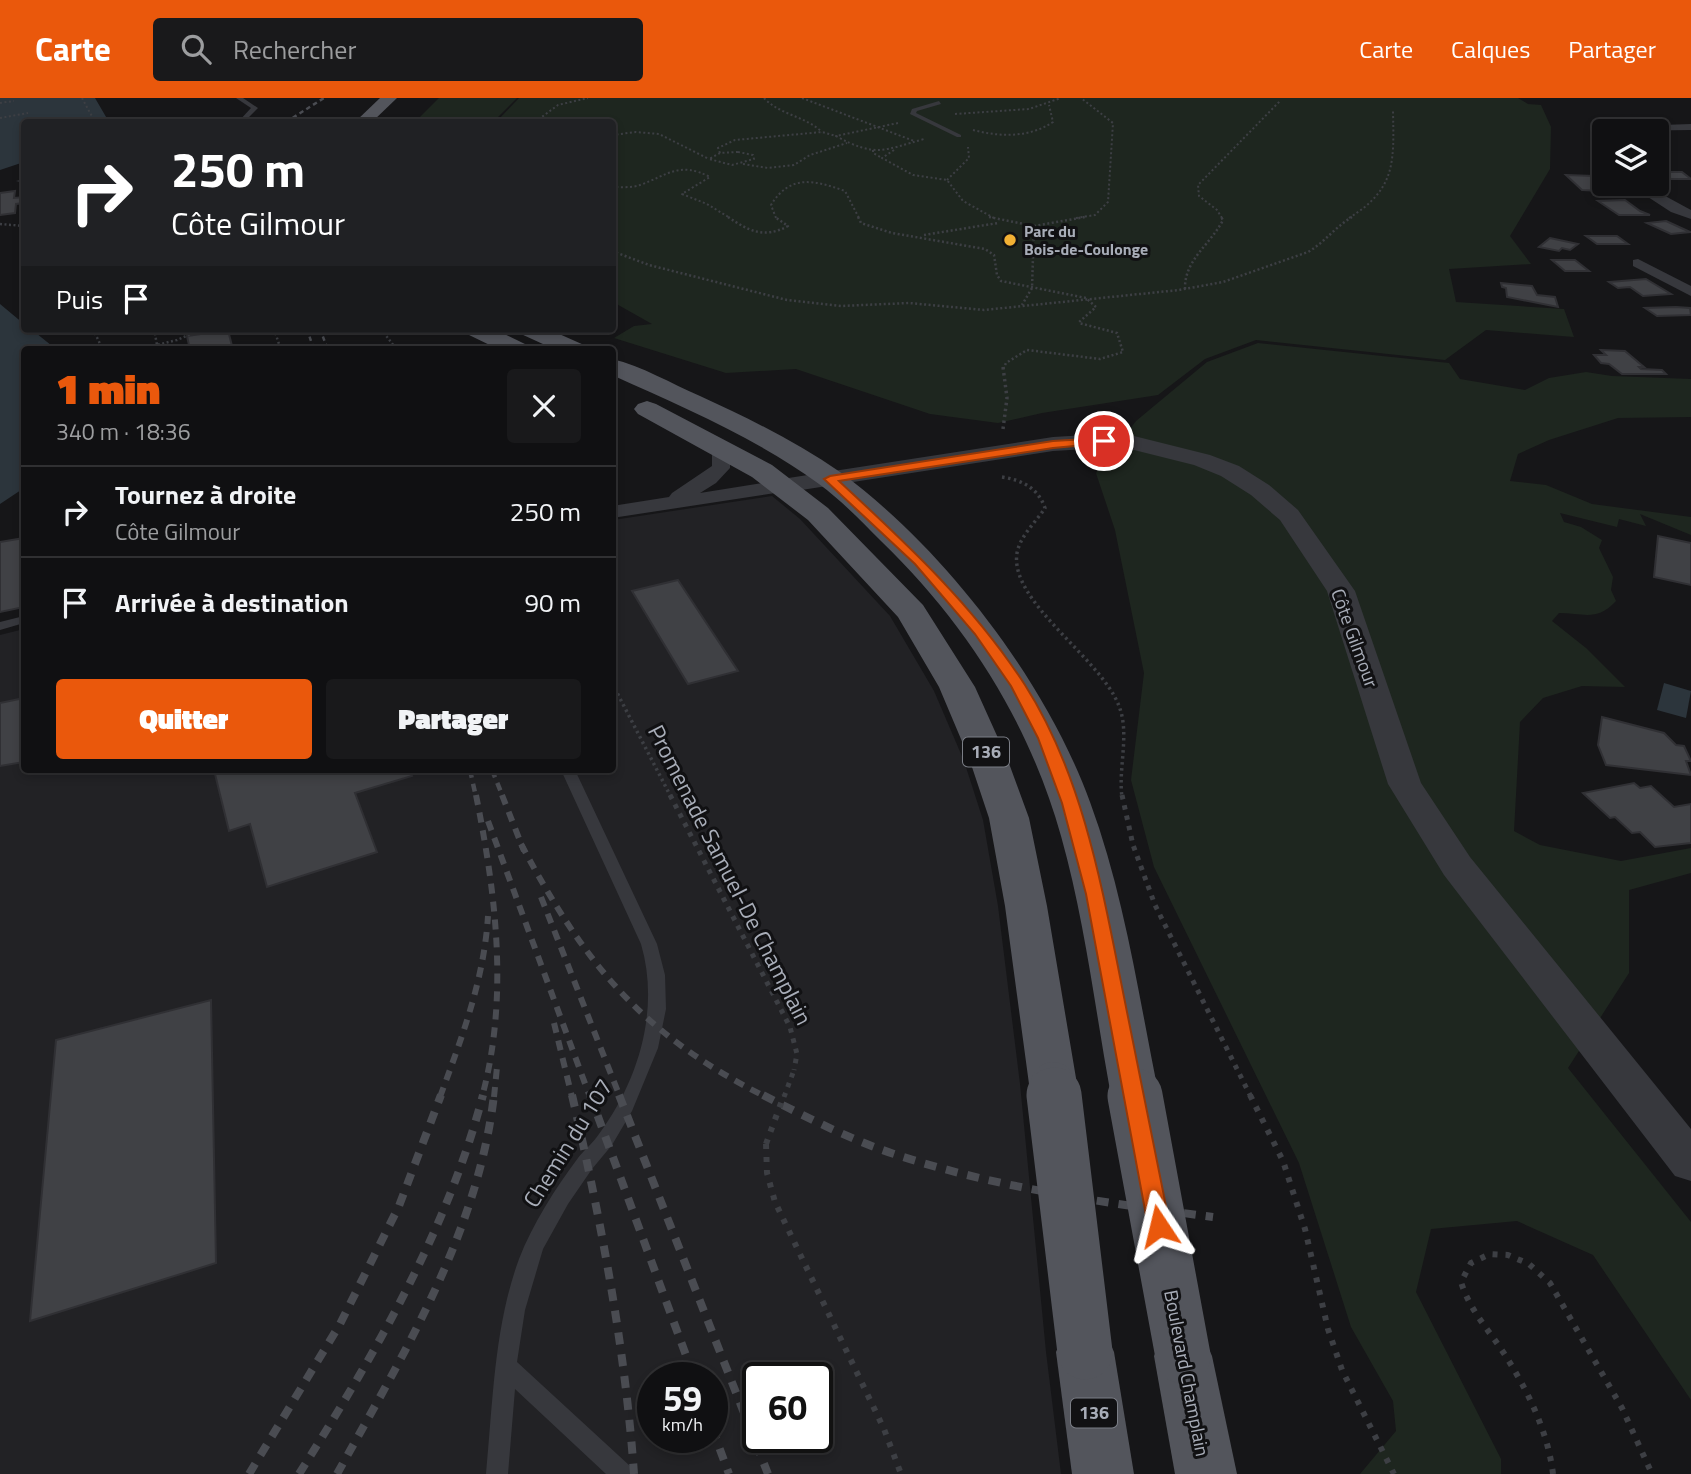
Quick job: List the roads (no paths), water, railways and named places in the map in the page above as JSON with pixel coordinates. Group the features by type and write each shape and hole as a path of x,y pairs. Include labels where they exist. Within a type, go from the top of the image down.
{"main road":[{"path":"366,119 389,98"},
{"path":"385,119 407,98"},
{"path":"483,333 511,346"},
{"path":"538,333 567,346"},
{"name":"Boulevard Champlain","path":"616,368 751,430 830,479 919,561 980,632 1018,686 1045,738 1070,803 1095,894 1206,1474"},
{"name":"136","path":"616,395 721,447 782,486 818,514 911,612 957,687 988,758 1009,818 1026,906 1053,1084 1085,1352 1103,1474"}],"street":[{"path":"1669,128 1691,127"},
{"path":"1654,196 1691,215"},
{"path":"1638,263 1691,292"},
{"name":"Côte Gilmour","path":"782,486 1053,444 1104,441 1134,443 1202,460 1230,471 1260,490 1289,515 1341,591 1405,784 1457,866 1691,1162"},
{"path":"670,503 709,479 721,468 721,447"},
{"path":"616,511 782,486"}],"lane":[{"path":"239,98 255,108 245,119"},
{"path":"939,103 914,110 914,114 955,135"},
{"path":"0,626 21,621"},
{"name":"Chemin du 107","path":"496,1474 514,1317 529,1259 551,1215 586,1162 605,1139 623,1108 641,1069 655,1026 658,989 649,948 639,919 569,773"},
{"path":"508,1368 622,1474"}],"railway":[{"path":"291,119 324,98"},
{"path":"308,333 313,346"},
{"path":"322,333 326,346"},
{"path":"471,773 476,797"},
{"path":"493,773 503,797"},
{"path":"476,795 489,870 497,946 495,1022 482,1097"},
{"path":"502,795 522,846"},
{"path":"488,821 590,1097"},
{"path":"522,846 569,925 621,992 684,1048 766,1097"},
{"path":"522,846 524,851"},
{"path":"541,897 620,1097"},
{"path":"440,1097 477,986 488,916"},
{"path":"554,1023 572,1097"},
{"path":"494,1097 497,1067"},
{"path":"249,1474 340,1324 399,1206 441,1095"},
{"path":"299,1474 381,1338 429,1244 468,1146 483,1095"},
{"path":"337,1474 411,1338 455,1244 472,1196 494,1095"},
{"path":"572,1095 593,1189 618,1331 634,1474"},
{"path":"590,1095 688,1362"},
{"path":"619,1095 768,1474"},
{"path":"763,1095 861,1142 933,1166 1052,1193 1213,1217"},
{"path":"721,1453 729,1474"}],"place":[{"name":"Parc du Bois-de-Coulonge","path":"1010,240"}]}
